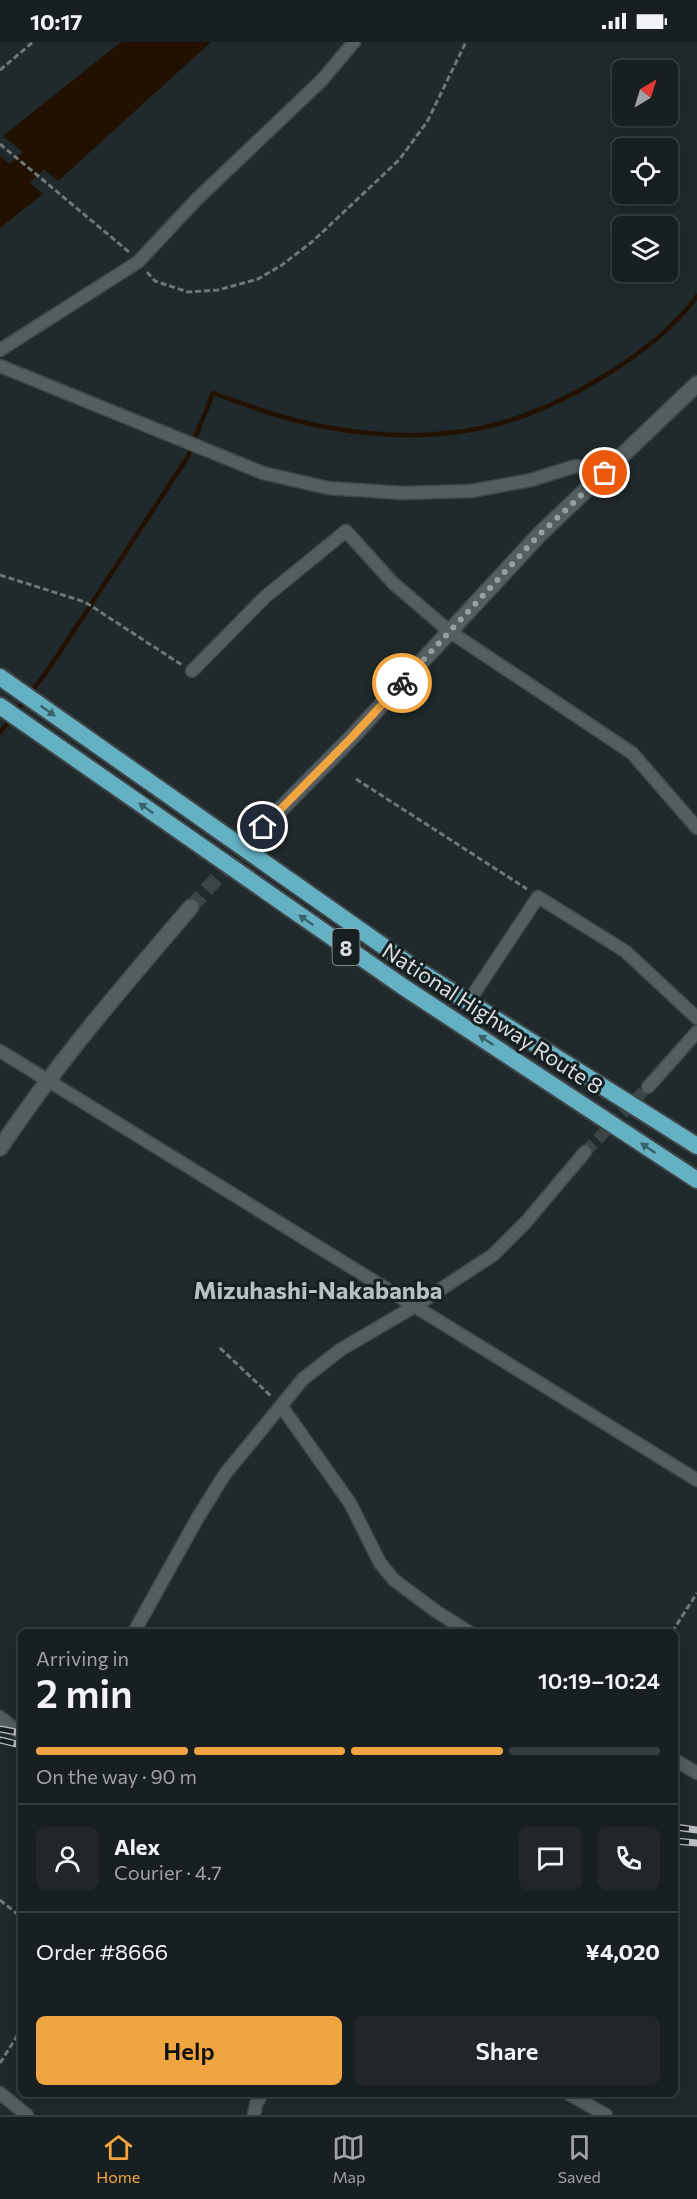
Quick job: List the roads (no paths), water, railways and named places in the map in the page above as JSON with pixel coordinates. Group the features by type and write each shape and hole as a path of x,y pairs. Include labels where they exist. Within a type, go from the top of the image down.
{"highway":[{"name":"National Highway Route 8","path":"0,677 413,967 697,1146"},
{"name":"National Highway Route 8","path":"0,706 402,986 697,1180"}],"street":[{"path":"0,350 138,262 197,198 322,80 354,42"},
{"path":"0,366 263,473 328,488 402,493 471,491 531,480 576,466 605,473"},
{"path":"263,827 351,738 540,534 697,384"},
{"path":"192,671 265,597 346,531 393,583 448,631 632,753 697,828"},
{"path":"469,1001 538,897 625,951 697,1018"},
{"path":"0,1148 48,1081 111,1001 191,907"},
{"path":"648,1087 697,1032"},
{"path":"0,1051 697,1480"},
{"path":"136,1629 225,1474 303,1379 340,1350 416,1306 493,1255 526,1222 585,1152"},
{"path":"282,1407 350,1503 380,1563 394,1580 464,1629"},
{"path":"0,1718 18,1732"},
{"path":"678,1762 697,1773"},
{"path":"0,2093 27,2115"},
{"path":"254,2115 260,2097"},
{"path":"574,2097 606,2115"}],"waterway":[{"path":"0,191 61,135"},
{"path":"16,712 48,670 187,458 213,393 273,414 341,430 411,435 476,429 514,419 550,405 601,378 654,342 697,296"},
{"path":"0,733 11,718"}],"tunnel":[{"path":"191,907 263,827"},
{"path":"585,1152 648,1087"}],"railway":[{"path":"0,1729 18,1732"},
{"path":"0,1740 18,1744"},
{"path":"678,1827 697,1830"},
{"path":"678,1841 697,1843"}],"district":[{"name":"Mizuhashi-Nakabanba","path":"318,1289"}]}
